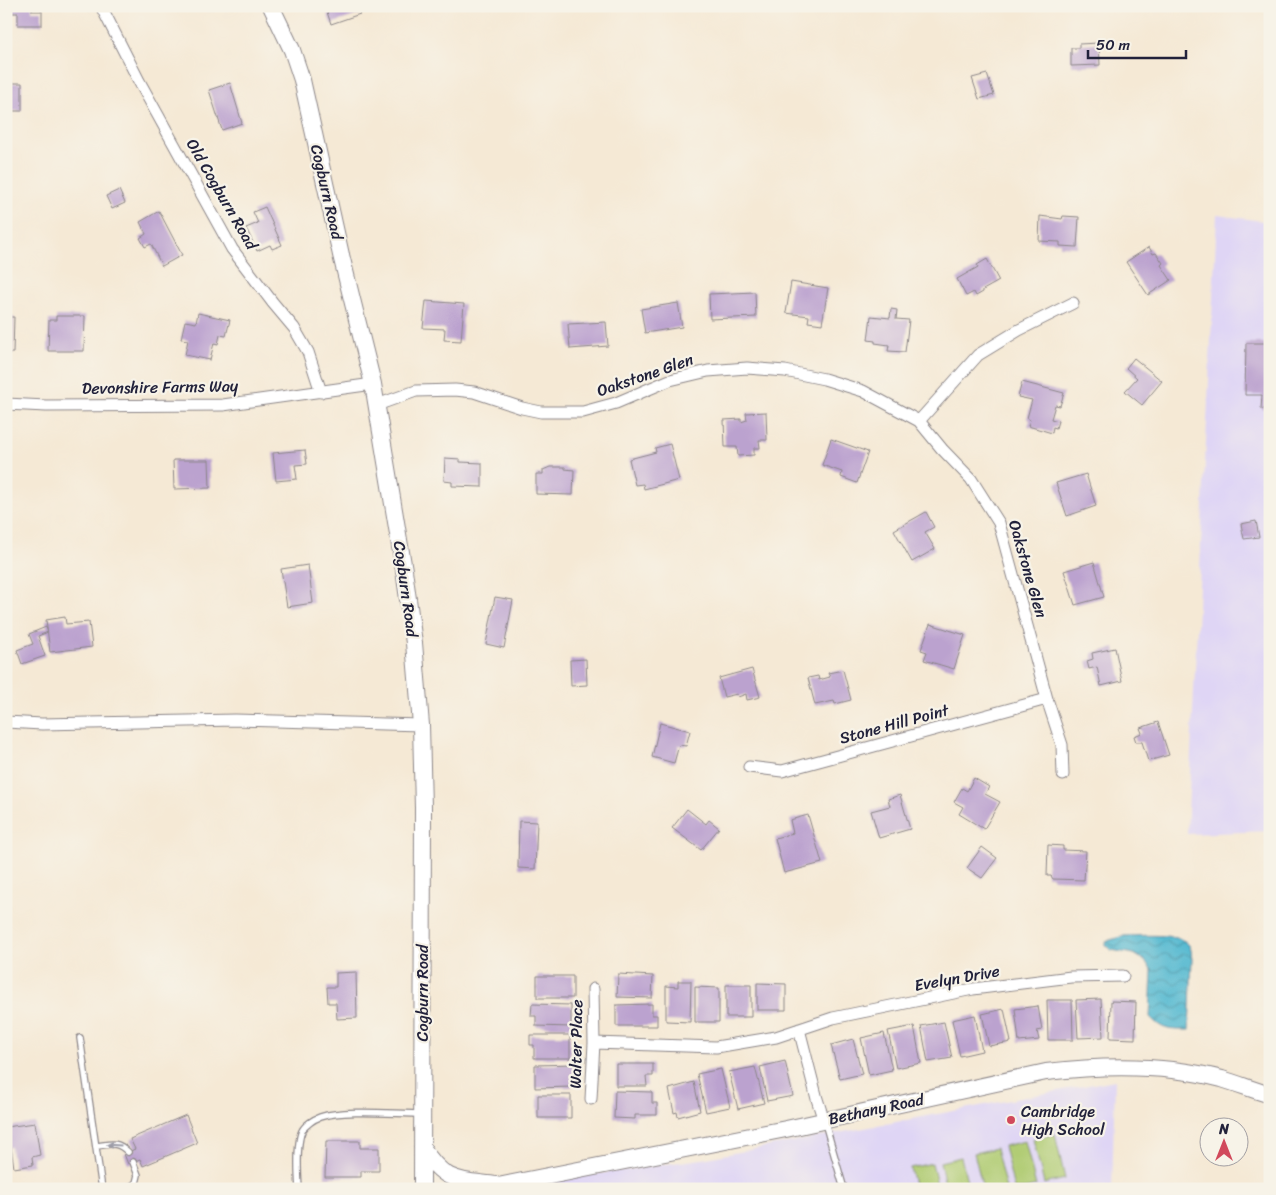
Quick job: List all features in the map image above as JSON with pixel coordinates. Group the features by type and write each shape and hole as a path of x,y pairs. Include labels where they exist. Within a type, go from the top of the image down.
{"street":[{"name":"Old Cogburn Road","path":"101,6 139,81 232,249 294,328 308,352 321,392"},
{"name":"Cogburn Road","path":"271,6 292,50 302,80 341,255 374,384 414,644 421,725 423,817 422,1189"},
{"path":"919,421 978,355 1019,330 1073,303"},
{"name":"Oakstone Glen","path":"377,405 416,391 454,390 474,392 522,408 541,412 583,412 616,403 670,380 708,371 747,368 786,372 842,384 863,391 919,421 942,449 971,479 999,523 1047,698 1062,745 1063,775"},
{"name":"Devonshire Farms Way","path":"6,404 46,406 223,405 374,384"},
{"name":"Stone Hill Point","path":"749,767 782,771 1047,698"},
{"path":"6,722 42,724 235,720 421,725"},
{"name":"Evelyn Drive","path":"594,1043 716,1048 776,1037 833,1018 973,989 1071,978 1123,976"},
{"name":"Walter Place","path":"591,1099 594,1043 593,989"},
{"path":"799,1029 824,1121"},
{"name":"Bethany Road","path":"483,1189 824,1121 1046,1072 1089,1067 1140,1067 1171,1070 1221,1079 1270,1095"},
{"path":"422,1147 439,1170 451,1178 501,1185"}],"lane":[{"path":"80,1038 102,1189"},
{"path":"299,1189 299,1146 302,1130 309,1123 319,1117 345,1114 421,1114"},
{"path":"824,1121 844,1189"},
{"path":"97,1146 122,1145 128,1152"},
{"path":"127,1189 136,1183 138,1175 133,1162"}],"shaded area":[{"path":"1217,215 1270,222 1270,831 1187,834"},
{"name":"Cambridge High School","path":"1115,1080 1112,1189 490,1189 702,1159"}],"green space":[{"path":"1055,1134 1065,1179 1044,1184 1033,1139"},
{"path":"1025,1141 1036,1186 1014,1189 1004,1146"},
{"path":"996,1148 1006,1189 983,1189 974,1153"},
{"path":"961,1157 969,1189 946,1189 940,1162"},
{"path":"932,1163 938,1189 915,1189 910,1168"}],"water":[{"path":"1124,936 1167,936 1183,940 1189,946 1192,959 1189,1030 1168,1029 1159,1025 1150,1017 1152,970 1144,960 1134,954 1111,950 1105,945 1107,941"}],"building":[{"path":"7,6 32,6 32,11 42,11 42,25 18,25 18,13 7,13"},
{"path":"325,6 357,6 360,14 331,24"},
{"path":"1099,43 1100,65 1071,66 1071,48 1079,48 1079,44"},
{"path":"987,74 994,95 979,99 972,78"},
{"path":"6,83 22,83 22,111 6,111"},
{"path":"230,83 242,123 222,130 209,90"},
{"path":"119,190 125,203 112,209 106,196"},
{"path":"265,207 282,245 272,249 270,245 257,251 246,228 258,223 253,212"},
{"path":"159,211 182,255 162,266 151,244 145,247 140,238 146,234 140,222"},
{"path":"1040,216 1062,219 1063,216 1079,217 1077,247 1060,246 1060,242 1039,241"},
{"path":"1149,247 1153,254 1156,253 1163,263 1161,265 1171,280 1148,295 1126,262"},
{"path":"987,259 999,281 976,296 974,292 966,296 957,279 978,267 977,265"},
{"path":"791,282 828,288 822,324 808,322 809,316 786,313"},
{"path":"755,292 756,317 710,319 709,294"},
{"path":"426,301 464,304 461,341 444,340 445,329 423,328"},
{"path":"678,303 682,327 645,333 641,309"},
{"path":"891,309 897,310 896,319 909,320 905,352 888,351 889,345 868,340 871,316 890,318"},
{"path":"198,313 230,320 226,336 220,335 218,344 214,343 210,360 185,355 188,340 181,339 185,321 196,323"},
{"path":"56,316 85,316 84,351 48,351 49,320 56,320"},
{"path":"6,317 14,317 13,353 6,353"},
{"path":"606,322 608,346 570,349 568,324"},
{"path":"1246,343 1270,343 1270,409 1261,409 1262,395 1245,395"},
{"path":"1134,358 1162,381 1142,405 1125,391 1137,378 1126,368"},
{"path":"1022,382 1064,393 1060,406 1055,405 1051,419 1058,421 1056,428 1053,427 1052,433 1028,426 1030,420 1027,418 1032,400 1018,397"},
{"path":"766,412 767,440 759,440 760,448 754,448 754,455 738,456 737,447 725,447 724,420 741,419 741,422 747,420 746,413"},
{"path":"831,439 868,452 857,483 841,477 842,472 822,465"},
{"path":"670,444 679,480 644,489 643,484 635,485 629,459 656,452 655,448"},
{"path":"305,450 307,464 295,465 297,479 276,481 273,453"},
{"path":"445,458 460,459 460,462 482,463 482,487 452,486 452,482 444,481"},
{"path":"173,460 209,460 210,488 174,489"},
{"path":"550,467 565,467 565,469 574,470 573,495 536,494 536,474 543,474 543,470"},
{"path":"1086,474 1096,506 1067,516 1056,483"},
{"path":"1270,479 1270,499 1269,499 1265,480"},
{"path":"926,512 934,527 925,532 935,549 912,562 894,530"},
{"path":"1256,521 1259,537 1244,539 1241,524"},
{"path":"1094,562 1104,597 1075,605 1064,571"},
{"path":"308,565 313,603 287,607 281,569"},
{"path":"495,597 513,600 504,648 486,644"},
{"path":"65,617 66,624 89,622 92,647 50,652 46,620"},
{"path":"930,624 965,635 954,669 924,660 927,652 921,650"},
{"path":"46,627 48,632 38,636 45,656 22,664 17,650 33,644 29,634"},
{"path":"1115,648 1122,681 1101,686 1097,667 1089,669 1087,661 1093,659 1092,653"},
{"path":"586,659 587,685 571,686 570,660"},
{"path":"752,669 760,697 747,700 746,694 738,697 737,694 724,697 719,678"},
{"path":"843,670 851,700 835,704 834,701 815,705 808,678 818,676 819,680 830,677 828,673"},
{"path":"1158,722 1169,755 1148,761 1142,742 1136,742 1134,736 1142,733 1140,728"},
{"path":"660,723 690,731 686,746 679,745 674,763 652,757"},
{"path":"974,778 989,787 985,794 1000,802 984,829 959,814 963,807 954,802 962,788 967,791"},
{"path":"900,795 910,829 879,838 871,811 890,806 888,799"},
{"path":"687,809 706,824 709,820 719,828 701,850 672,828"},
{"path":"808,815 822,863 784,873 775,838 793,833 790,820"},
{"path":"519,821 537,822 535,869 518,868"},
{"path":"1048,845 1063,846 1063,850 1086,851 1084,880 1053,879 1051,876 1047,876"},
{"path":"982,847 997,858 982,878 967,868"},
{"path":"356,972 357,1018 337,1019 336,1003 328,1003 327,987 336,987 336,973"},
{"path":"618,974 653,976 652,998 617,997"},
{"path":"537,976 573,976 573,998 537,998"},
{"path":"678,981 691,981 690,1022 666,1021 666,986 678,987"},
{"path":"757,983 786,984 786,1010 757,1010"},
{"path":"726,985 751,985 751,1017 726,1017"},
{"path":"695,987 719,988 719,1022 695,1022"},
{"path":"1101,999 1103,1037 1078,1038 1076,1000"},
{"path":"1047,1000 1072,1000 1073,1040 1048,1040"},
{"path":"1111,1001 1136,1002 1135,1039 1110,1038"},
{"path":"532,1004 571,1005 571,1027 536,1026 536,1016 531,1016"},
{"path":"652,1004 652,1015 657,1015 657,1026 616,1026 616,1005"},
{"path":"1038,1006 1042,1030 1037,1031 1039,1040 1019,1042 1015,1009"},
{"path":"1004,1009 1011,1042 989,1046 982,1014"},
{"path":"975,1015 982,1051 960,1056 952,1020"},
{"path":"944,1022 952,1058 928,1062 921,1026"},
{"path":"914,1026 921,1063 896,1068 888,1031"},
{"path":"884,1033 892,1070 869,1075 861,1038"},
{"path":"530,1035 570,1035 570,1058 534,1058 534,1045 530,1045"},
{"path":"853,1039 862,1074 840,1079 831,1045"},
{"path":"785,1061 793,1096 767,1101 760,1067"},
{"path":"575,1064 575,1074 571,1074 572,1087 535,1088 535,1065"},
{"path":"616,1064 653,1064 653,1076 646,1076 647,1086 616,1086"},
{"path":"755,1067 764,1103 738,1109 729,1072"},
{"path":"721,1069 730,1107 706,1112 697,1074"},
{"path":"694,1082 700,1111 678,1117 677,1112 674,1113 669,1089"},
{"path":"615,1091 652,1092 652,1103 657,1103 657,1115 635,1115 635,1119 614,1118"},
{"path":"538,1095 571,1095 571,1118 538,1118"},
{"path":"186,1115 197,1143 143,1166 140,1159 128,1164 124,1154 135,1149 130,1139"},
{"path":"35,1123 40,1155 32,1157 33,1165 14,1168 11,1147 6,1148 6,1127"},
{"path":"326,1141 360,1141 360,1148 379,1148 379,1171 361,1171 361,1177 325,1177"}],"place":[{"name":"Cambridge High School","path":"1011,1120"}]}
